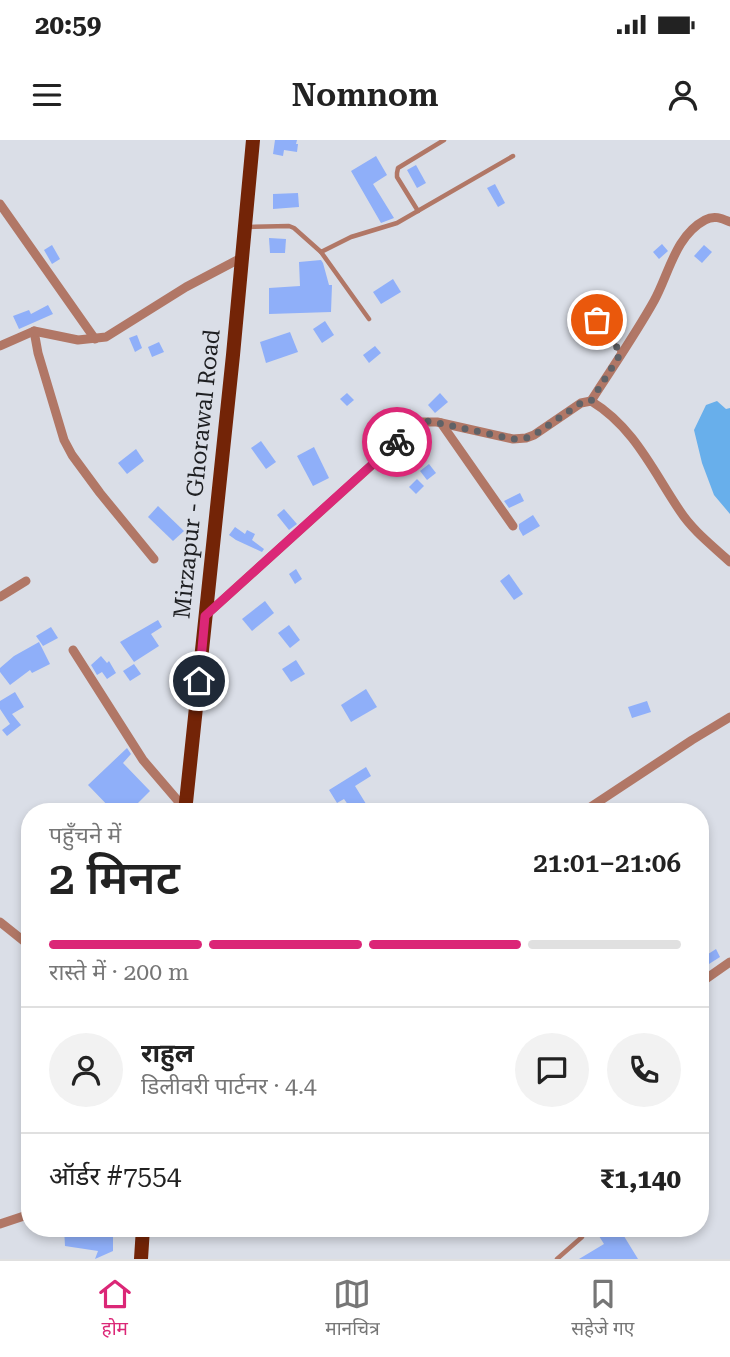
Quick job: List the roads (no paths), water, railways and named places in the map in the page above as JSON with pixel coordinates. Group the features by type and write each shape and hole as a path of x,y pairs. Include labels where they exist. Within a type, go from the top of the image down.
{"main road":[{"name":"Mirzapur - Ghorawal Road","path":"186,803 253,140"},
{"path":"141,1259 142,1237"}],"street":[{"path":"0,204 94,339"},
{"path":"591,401 654,301 680,243 705,220 714,217 730,222"},
{"path":"0,346 34,331 78,340 106,337 187,287 243,257"},
{"path":"34,331 64,440 100,493 154,559"},
{"path":"205,616 422,422 441,423 513,439 526,438 581,403 591,401 605,409 637,442 682,513 698,533 730,562"},
{"path":"441,423 513,526"},
{"path":"0,597 26,581"},
{"path":"73,650 143,760 178,803"},
{"path":"597,803 730,717"},
{"path":"0,922 21,939"},
{"path":"709,977 730,962"},
{"path":"0,1224 21,1217"}],"lane":[{"path":"418,211 397,177 398,168 444,140"},
{"path":"321,252 351,237 397,223 513,156"},
{"path":"246,227 294,228 321,252 369,319"},
{"path":"585,303 621,353"},
{"path":"557,1259 582,1237"}],"water":[{"path":"717,401 726,409 730,408 730,514 714,495 694,430 706,405"}]}
